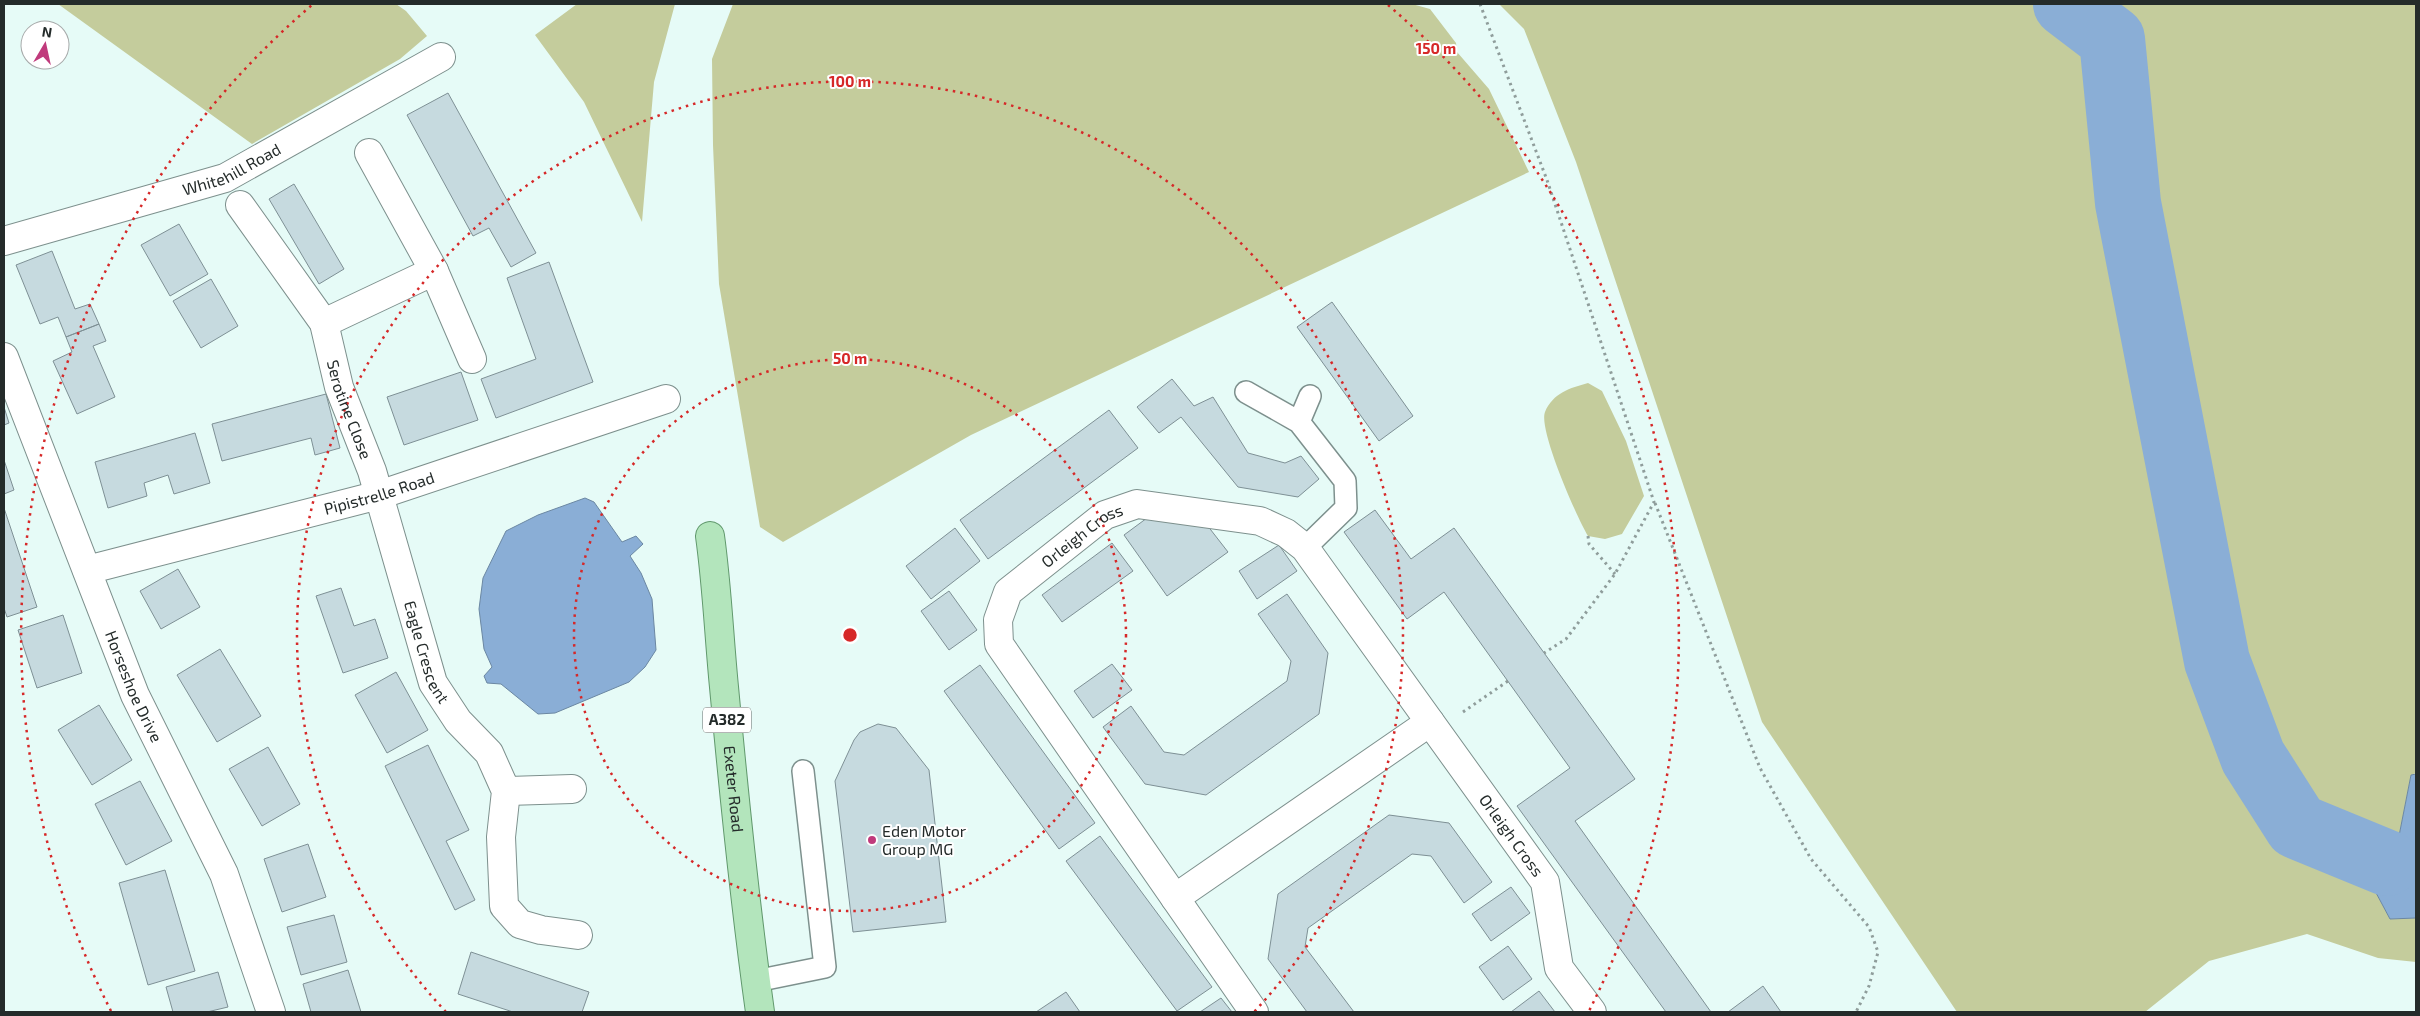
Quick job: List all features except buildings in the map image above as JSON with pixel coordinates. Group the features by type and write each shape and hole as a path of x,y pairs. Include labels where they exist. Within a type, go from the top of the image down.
{"main road":[{"name":"Exeter Road","path":"710,536 717,586 724,685 745,904 760,1012"}],"street":[{"name":"Whitehill Road","path":"4,241 226,178 442,57"},
{"path":"369,153 434,271 472,359"},
{"name":"Serotine Close","path":"240,205 324,323 339,387 372,471 379,495"},
{"path":"324,323 434,271"},
{"name":"Horseshoe Drive","path":"4,357 135,695 224,874 271,1012"},
{"name":"Pipistrelle Road","path":"87,570 379,495 666,399"},
{"name":"Eagle Crescent","path":"379,495 433,683 458,721 489,753 506,791"},
{"name":"Orleigh Cross","path":"1254,1012 998,644 998,620 1008,592 1105,515 1136,504 1260,521 1286,533 1305,548 1545,882 1558,968 1592,1012"},
{"path":"1175,898 1434,726"},
{"path":"572,790 506,791 501,837 504,906 520,924 542,930 578,935"}],"lane":[{"path":"1246,392 1299,422 1345,481 1346,508 1305,548"},
{"path":"1299,422 1310,396"},
{"path":"756,981 825,967 803,771"}],"path":[{"path":"1480,4 1544,171 1654,502 1760,768 1811,859 1869,927 1878,952 1869,986 1856,1012"},
{"path":"1544,654 1566,639 1615,574 1654,502"},
{"path":"1588,536 1589,544 1615,574"},
{"path":"1434,726 1508,681"}],"green space":[{"path":"58,4 396,4 406,11 427,36 400,59 252,144"},
{"path":"577,4 675,4 654,82 642,222 584,102 535,35"},
{"path":"733,4 1412,4 1430,9 1456,43 1457,52 1489,89 1529,172 971,435 783,542 760,527 719,284 713,145 712,59"},
{"path":"1499,4 2416,4 2416,773 2411,775 2398,841 2374,889 2390,919 2416,918 2416,962 2378,958 2307,934 2209,961 2145,1012 1957,1012 1762,722 1576,162 1524,29"},
{"path":"1588,383 1602,391 1626,441 1644,496 1622,534 1605,539 1588,536 1560,474 1544,421 1548,406 1557,396 1569,389"}],"water":[{"path":"585,498 594,502 622,542 636,536 643,544 630,556 641,573 652,599 656,650 645,667 629,682 555,713 538,714 501,684 487,683 484,676 492,667 484,649 479,609 483,578 506,531 538,515"},
{"path":"2416,774 2416,918 2390,919 2374,889 2398,841 2411,775"}],"waterway":[{"path":"2066,4 2112,39 2128,203 2217,661 2253,757 2297,826 2387,863"}],"place":[{"name":"Eden Motor Group MG","path":"872,840"}]}
